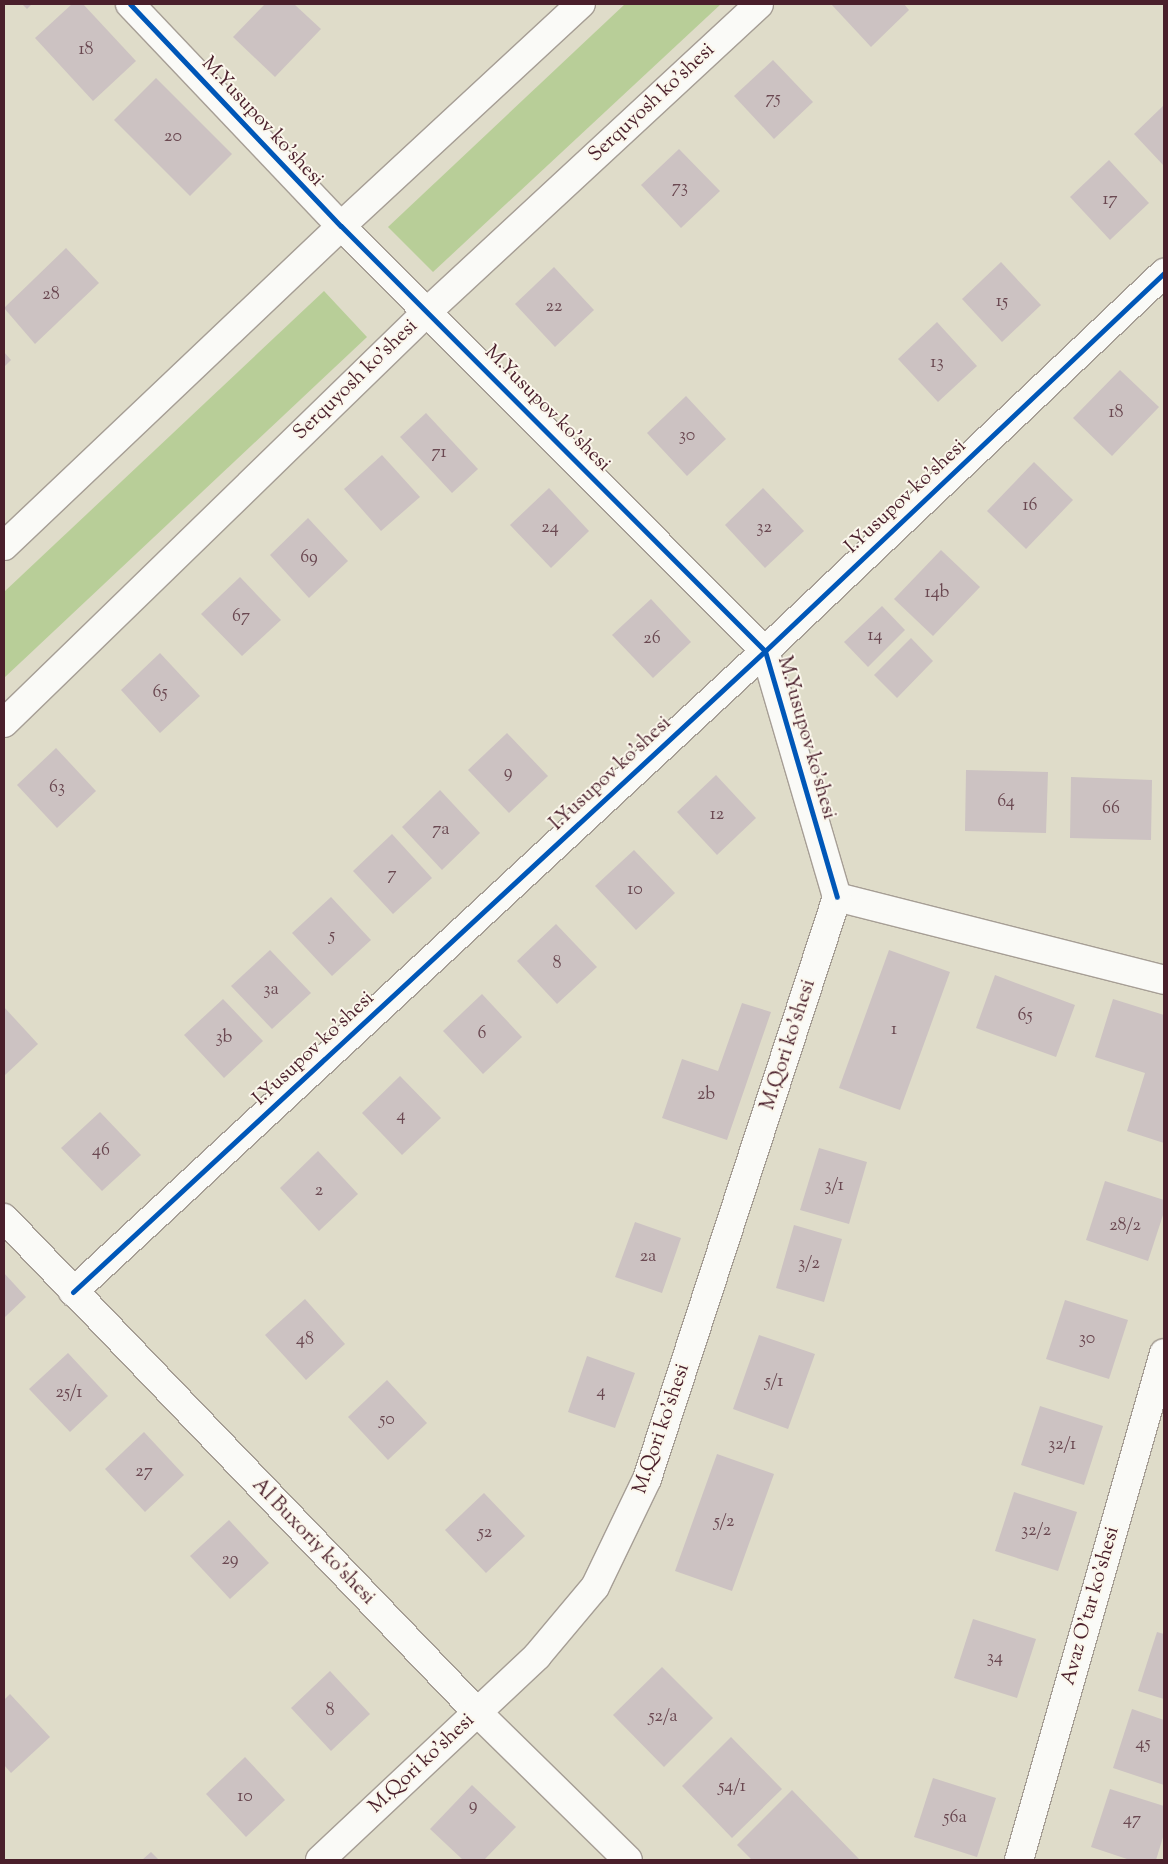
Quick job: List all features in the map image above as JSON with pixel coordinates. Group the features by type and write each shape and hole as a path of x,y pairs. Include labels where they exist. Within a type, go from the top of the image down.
{"street":[{"name":"M.Yusupov ko'shesi","path":"130,4 341,226 765,650 837,897"},
{"path":"4,546 341,226 581,4"},
{"name":"Serquyosh ko'shesi","path":"4,723 428,311 759,4"},
{"name":"I.Yusupov ko'shesi","path":"73,1292 765,650 1164,273"},
{"path":"837,897 1164,980"},
{"name":"M.Qori ko'shesi","path":"320,1860 537,1656 594,1587 648,1479 837,897"},
{"name":"Al Buxoriy ko'shesi","path":"4,1218 477,1712 628,1860"},
{"name":"Avaz O'tar ko'shesi","path":"1019,1860 1159,1385 1164,1353"}],"green space":[{"path":"625,4 721,4 433,272 388,227"},
{"path":"324,291 367,337 4,678 4,592"}],"building":[{"path":"22,4 32,4 27,9"},
{"path":"72,4 83,4 136,61 93,101 35,38"},
{"path":"265,4 294,4 321,29 275,77 233,37"},
{"path":"831,4 904,4 909,10 871,47"},
{"path":"773,60 813,102 774,139 734,96"},
{"path":"156,78 232,154 190,196 114,120"},
{"path":"1164,105 1164,166 1134,134"},
{"path":"679,149 720,191 681,228 641,185"},
{"path":"1109,160 1149,203 1110,240 1070,197"},
{"path":"66,248 99,283 35,344 4,308"},
{"path":"1001,262 1041,305 1002,342 962,299"},
{"path":"554,267 594,310 555,347 515,304"},
{"path":"937,322 977,366 938,402 898,359"},
{"path":"4,352 11,360 4,367"},
{"path":"1120,370 1159,407 1112,456 1073,418"},
{"path":"686,396 726,439 687,476 647,433"},
{"path":"426,413 478,469 452,493 400,437"},
{"path":"382,455 420,497 381,531 344,489"},
{"path":"1034,462 1073,500 1026,549 987,511"},
{"path":"549,488 589,531 551,568 510,525"},
{"path":"763,488 804,531 765,568 725,525"},
{"path":"308,518 348,561 309,598 270,555"},
{"path":"941,550 980,587 933,636 894,599"},
{"path":"240,577 281,620 242,656 201,614"},
{"path":"651,599 691,642 653,678 612,635"},
{"path":"882,606 905,630 868,667 844,642"},
{"path":"911,638 933,661 897,698 874,675"},
{"path":"160,653 200,696 160,733 121,690"},
{"path":"507,733 548,776 509,813 468,770"},
{"path":"56,748 96,791 57,828 17,785"},
{"path":"966,770 1048,772 1046,833 965,831"},
{"path":"716,775 756,818 717,855 677,812"},
{"path":"1071,777 1152,780 1151,840 1070,838"},
{"path":"440,790 480,833 442,870 402,827"},
{"path":"392,834 432,878 393,914 353,871"},
{"path":"634,850 675,893 636,930 595,886"},
{"path":"331,897 371,940 332,976 292,933"},
{"path":"556,924 597,967 557,1004 517,961"},
{"path":"270,950 311,993 272,1029 231,986"},
{"path":"889,950 950,972 900,1110 839,1088"},
{"path":"995,975 1075,1005 1056,1057 976,1028"},
{"path":"482,994 522,1037 483,1074 443,1031"},
{"path":"223,999 263,1041 224,1078 184,1035"},
{"path":"1113,999 1164,1015 1164,1143 1127,1131 1145,1073 1095,1057"},
{"path":"742,1003 771,1012 727,1140 662,1118 682,1059 718,1071"},
{"path":"4,1007 38,1044 4,1076"},
{"path":"400,1076 441,1118 402,1155 362,1113"},
{"path":"100,1112 141,1155 102,1191 61,1148"},
{"path":"819,1148 867,1162 849,1224 800,1210"},
{"path":"318,1151 358,1194 319,1231 280,1188"},
{"path":"1105,1181 1164,1200 1164,1212 1148,1261 1086,1240"},
{"path":"635,1222 681,1238 662,1293 615,1277"},
{"path":"794,1225 842,1239 824,1302 776,1288"},
{"path":"4,1273 26,1297 4,1318"},
{"path":"305,1299 345,1344 306,1380 265,1335"},
{"path":"1065,1300 1128,1320 1109,1379 1046,1359"},
{"path":"759,1335 815,1354 788,1429 733,1409"},
{"path":"68,1353 108,1396 70,1432 29,1389"},
{"path":"587,1356 635,1373 615,1428 568,1412"},
{"path":"387,1380 427,1423 388,1460 348,1417"},
{"path":"1040,1406 1103,1426 1084,1485 1021,1465"},
{"path":"144,1432 184,1475 145,1512 105,1469"},
{"path":"717,1454 774,1474 732,1591 675,1571"},
{"path":"1014,1492 1077,1512 1058,1571 995,1551"},
{"path":"484,1493 525,1536 486,1573 445,1530"},
{"path":"229,1520 269,1563 230,1599 190,1556"},
{"path":"973,1619 1036,1639 1017,1698 954,1678"},
{"path":"1157,1632 1164,1634 1164,1699 1138,1691"},
{"path":"662,1667 713,1718 664,1767 613,1715"},
{"path":"330,1671 370,1714 331,1751 291,1708"},
{"path":"10,1694 50,1737 11,1773 4,1765 4,1700"},
{"path":"1132,1709 1164,1720 1164,1785 1113,1768"},
{"path":"731,1737 782,1789 732,1838 682,1786"},
{"path":"245,1757 285,1800 246,1837 206,1794"},
{"path":"933,1778 996,1798 977,1857 914,1837"},
{"path":"472,1785 516,1827 484,1860 463,1860 430,1829"},
{"path":"1110,1789 1164,1806 1164,1834 1156,1860 1130,1860 1091,1847"},
{"path":"792,1790 860,1860 752,1860 737,1845"},
{"path":"151,1852 159,1860 142,1860"}],"cycle path":[{"path":"130,4 341,226 765,651 837,897"},
{"path":"73,1292 765,651 1164,273"}]}
